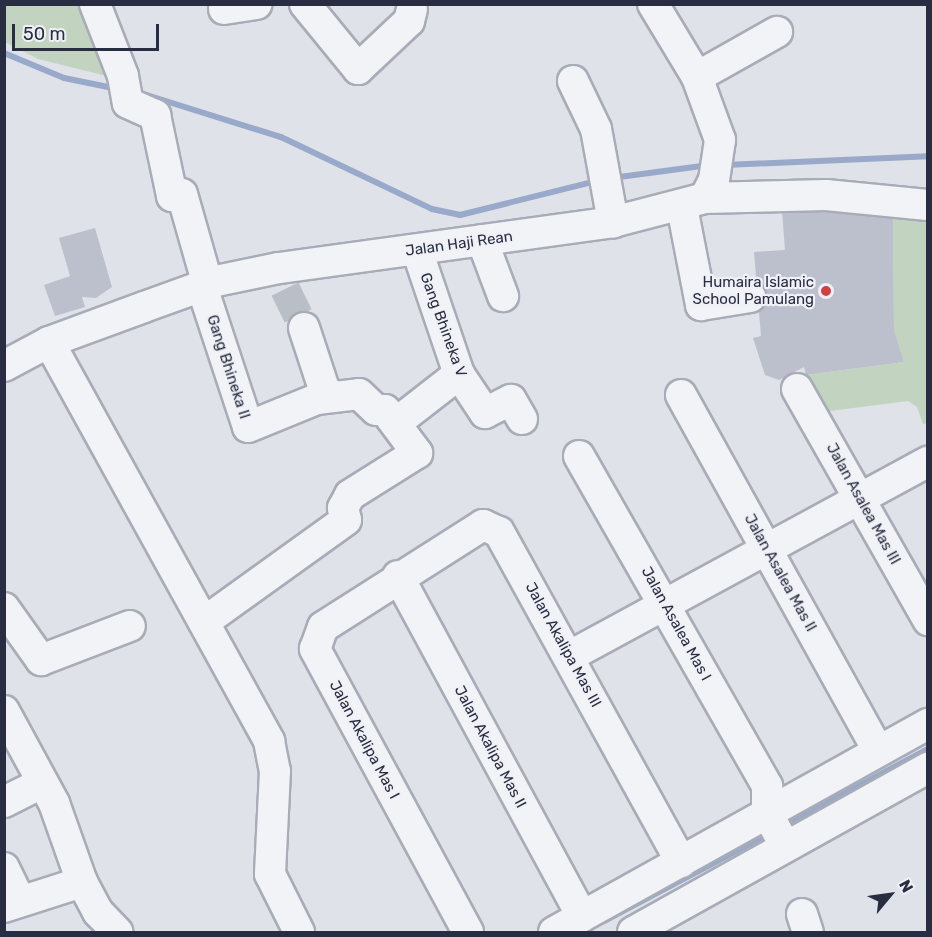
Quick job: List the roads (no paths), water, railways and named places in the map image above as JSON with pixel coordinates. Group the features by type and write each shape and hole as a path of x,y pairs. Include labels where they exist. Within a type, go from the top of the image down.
{"street":[{"name":"Gang Bhineka II","path":"94,4 126,93 155,115 172,196 182,194 205,286 248,427 331,395 358,394 396,423 417,453 350,495 343,508 346,519 204,622"},
{"path":"224,9 257,4"},
{"path":"305,4 358,69 409,21 419,6"},
{"path":"653,4 697,77 720,140 705,185 700,304 750,297"},
{"path":"697,77 777,32"},
{"path":"573,81 596,129 614,222"},
{"name":"Jalan Haji Rean","path":"4,366 49,342 205,286 282,278 417,250 614,222 705,185 927,206"},
{"path":"482,240 503,296"},
{"name":"Gang Bhineka V","path":"417,250 459,374 485,413 511,400 522,419"},
{"path":"304,328 324,388 331,395"},
{"path":"49,342 204,622 242,699 269,741 275,771 270,874 288,930"},
{"path":"396,423 459,374"},
{"name":"Jalan Asalea Mas III","path":"797,389 861,498 927,620"},
{"name":"Jalan Asalea Mas II","path":"681,395 878,751"},
{"name":"Jalan Asalea Mas I","path":"579,456 666,605 795,840"},
{"path":"570,656 927,462"},
{"name":"Jalan Akalipa Mas III","path":"398,576 483,525 499,532 570,656 681,862"},
{"name":"Jalan Akalipa Mas II","path":"398,576 582,917"},
{"name":"Jalan Akalipa Mas I","path":"398,576 323,627 315,649 468,933"},
{"path":"4,608 41,660 130,626"},
{"path":"4,711 54,803 82,882 98,912 117,933"},
{"path":"554,933 681,862 775,802 927,724"},
{"path":"633,933 795,840 927,768"},
{"path":"4,802 42,783"},
{"path":"4,868 12,904 82,882"}],"waterway":[{"path":"4,53 64,78 118,89"},
{"path":"137,92 281,137 432,209 460,215 596,181"},
{"path":"725,165 928,156"},
{"path":"612,178 709,165"},
{"path":"785,825 928,749"},
{"path":"604,921 770,833"}],"tunnel":[{"path":"285,289 304,328"}],"place":[{"name":"Humaira Islamic School Pamulang","path":"826,291"}]}
